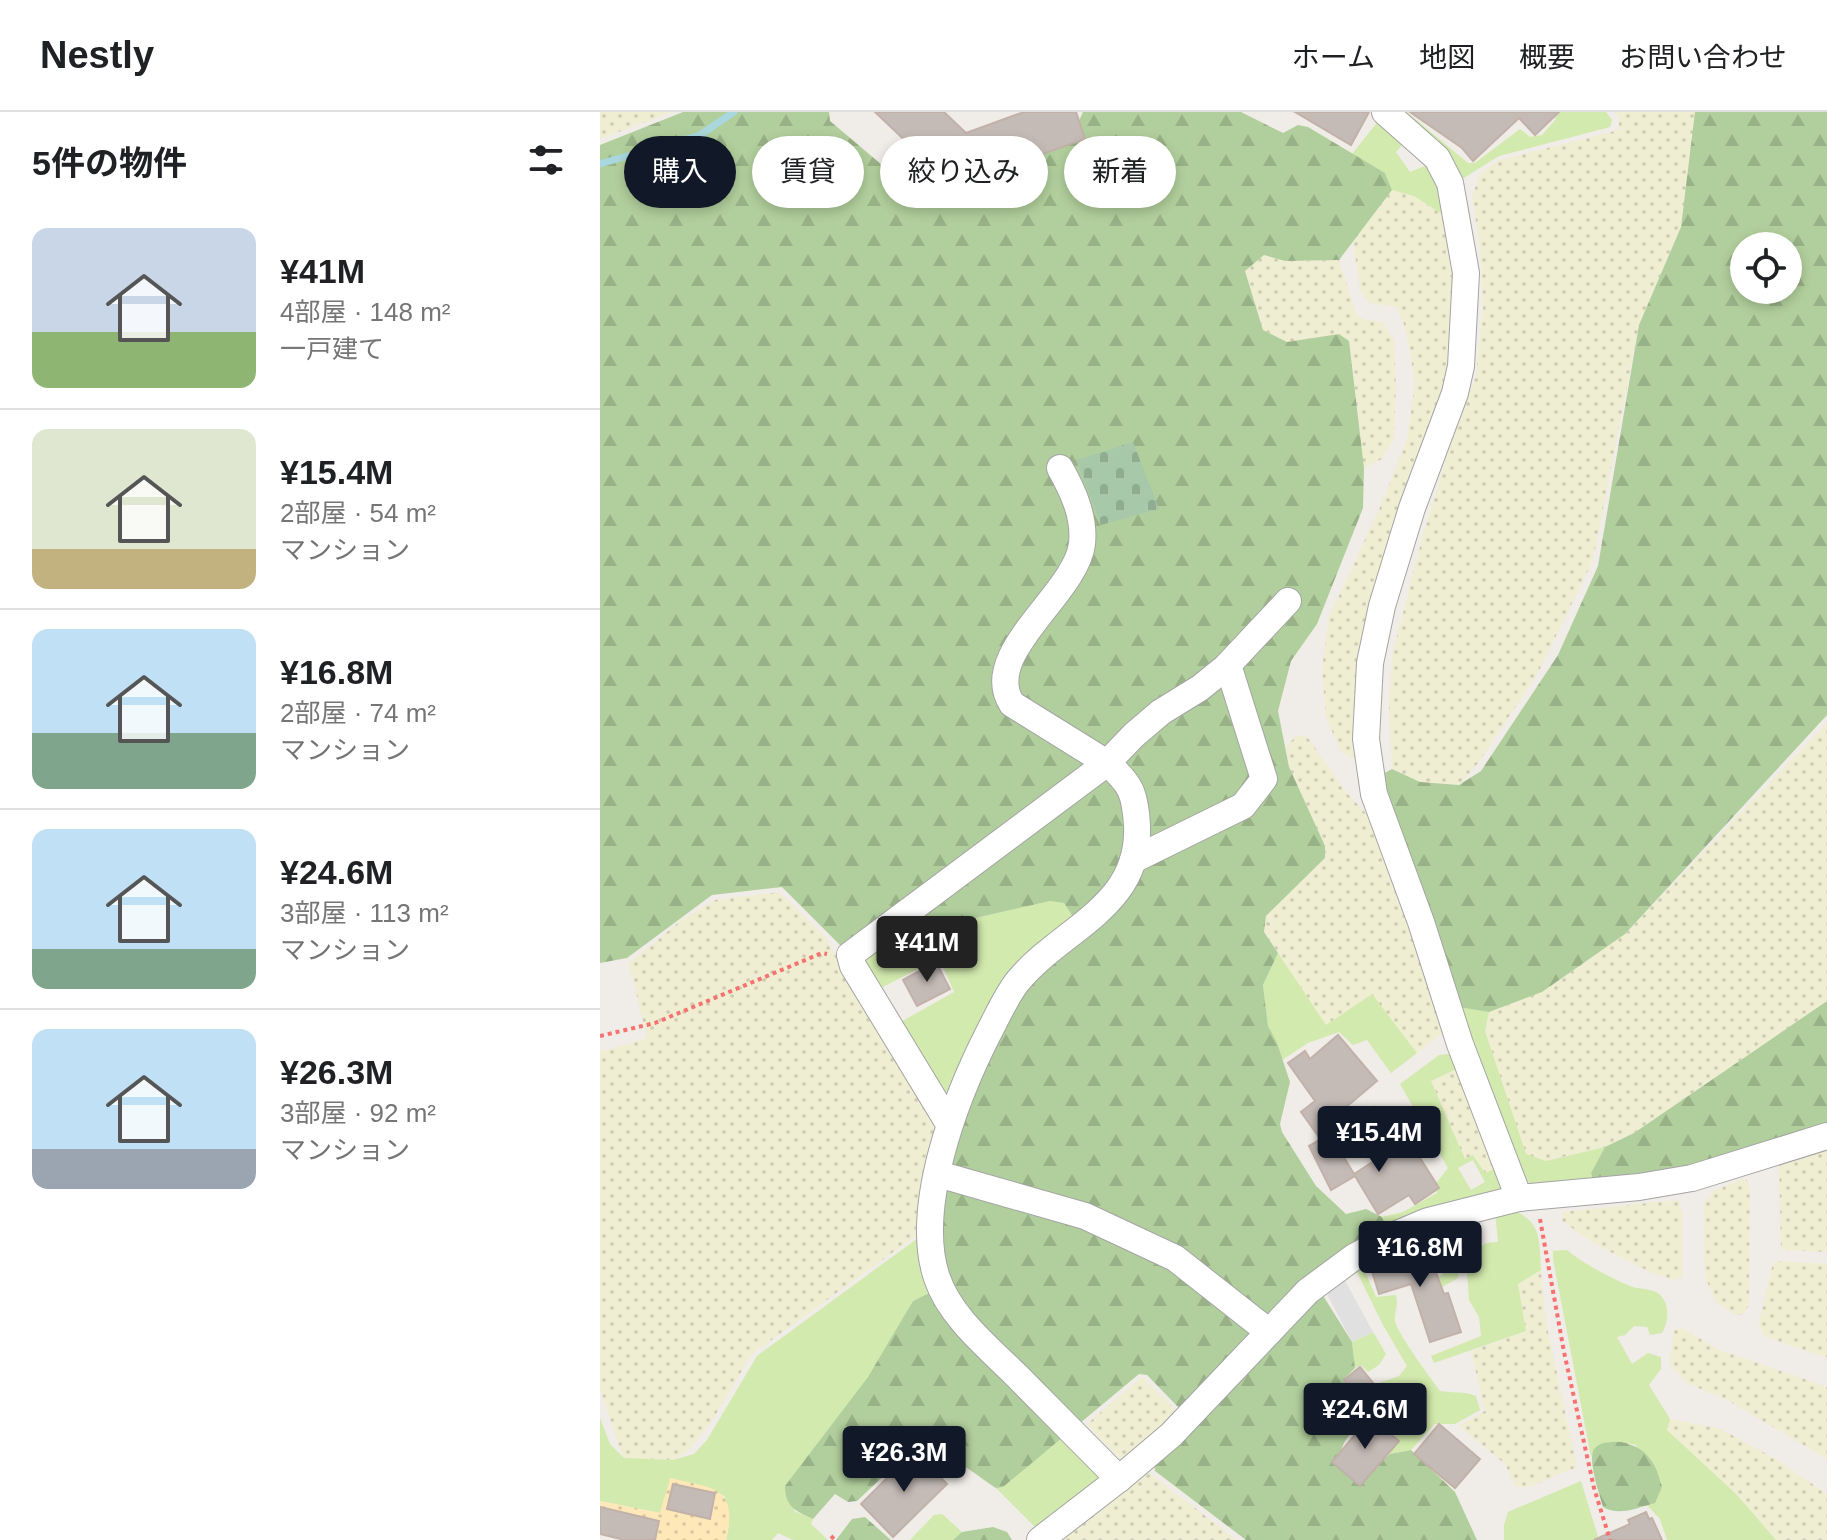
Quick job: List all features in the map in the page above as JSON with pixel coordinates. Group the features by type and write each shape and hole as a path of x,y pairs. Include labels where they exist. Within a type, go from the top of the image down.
{"street":[{"path":"1385,112 1437,158 1450,183 1466,273 1461,366 1455,393 1412,508 1382,606 1370,663 1366,739 1374,794 1421,922 1460,1044 1528,1198"},
{"path":"1060,468 1082,520 1082,544 1077,564 1014,651 1006,671 1005,694 1012,704 1107,763 1128,781 1136,802 1138,840 1130,873 1113,899 1050,949 1017,983 973,1064 949,1124 938,1174 930,1231 931,1256 937,1279 947,1298 975,1334 1119,1479"},
{"path":"949,1124 853,966 850,955 1107,763 1152,720 1200,688 1228,665 1288,601"},
{"path":"1133,860 1243,806 1264,779 1228,665"},
{"path":"1040,1540 1171,1435 1308,1291 1354,1257 1395,1235 1428,1221 1528,1198 1639,1187 1692,1178 1827,1136"},
{"path":"938,1174 1085,1216 1175,1258 1269,1332"}],"path":[{"path":"600,1036 655,1023 822,953 850,955"},
{"path":"1528,1198 1594,1488 1610,1540"}],"green space":[{"path":"600,112 672,112 600,139"},
{"path":"683,112 829,112 830,121 848,136 752,136 752,208 864,208 864,150 880,163 880,208 1048,208 1048,151 1064,140 1064,208 1176,208 1176,136 1070,136 1083,112 1241,112 1283,133 1298,125 1308,127 1385,173 1392,190 1339,260 1285,261 1264,255 1245,271 1263,330 1287,342 1339,334 1349,341 1364,468 1363,508 1317,624 1291,661 1278,711 1289,767 1325,846 1325,858 1266,916 1264,932 1278,953 1263,985 1268,1026 1290,1082 1280,1124 1282,1132 1316,1186 1346,1214 1366,1209 1382,1217 1387,1229 1179,1408 1147,1375 1139,1374 1003,1487 996,1488 943,1455 921,1449 910,1451 857,1501 848,1502 835,1494 813,1519 792,1507 785,1486 868,1377 913,1301 931,1292 954,1292 937,1232 948,1155 999,1021 1075,920 1064,903 1050,901 962,921 859,956 842,947 782,887 712,895 627,958 600,963 600,145"},
{"path":"1397,112 1407,112 1468,163 1475,163 1520,129 1530,137 1542,135 1556,119 1552,112 1606,112 1612,120 1610,127 1499,156 1459,181"},
{"path":"1615,112 1695,112 1697,115 1681,227 1639,325 1593,560 1538,673 1478,763 1459,785 1420,782 1392,769 1389,705 1392,656 1424,531 1456,427 1476,376 1483,308 1480,247 1472,196 1481,172 1500,160 1619,130 1619,117"},
{"path":"1695,112 1827,112 1827,715 1625,934 1542,992 1489,1012 1458,1007 1379,776 1392,769 1420,782 1459,785 1481,771 1558,655 1598,566 1639,325 1681,227"},
{"path":"1380,119 1406,141 1396,152 1410,172 1432,163 1445,216 1414,196 1392,190 1385,173 1352,154"},
{"path":"1392,190 1414,196 1445,216 1456,280 1451,367 1356,761 1340,750 1326,717 1322,669 1329,617 1382,503 1407,440 1415,383 1406,329 1396,307 1368,303 1360,289 1353,241"},
{"path":"1263,255 1285,261 1339,260 1356,314 1365,320 1383,322 1394,340 1394,438 1382,459 1364,468 1349,341 1338,334 1287,342 1263,330 1245,271"},
{"path":"1133,442 1159,509 1101,525 1076,460"},
{"path":"1827,723 1827,1001 1634,1133 1605,1147 1545,1161 1526,1154 1485,1031 1489,1012 1542,992 1625,934"},
{"path":"1306,735 1346,792 1376,824 1449,1028 1417,1053 1371,994 1326,1025 1264,932 1266,916 1325,858 1289,767 1286,747 1295,737"},
{"path":"779,892 825,937 936,1127 917,1235 752,1354 712,1421 689,1450 673,1460 623,1458 600,1389 600,1052 647,1038 629,963 683,919 715,900"},
{"path":"1050,901 1064,903 1075,920 952,1091 942,1092 899,1023 954,992 939,958 879,989 859,956 962,921"},
{"path":"1278,953 1326,1025 1372,994 1417,1053 1391,1073 1367,1040 1353,1045 1339,1032 1308,1043 1282,1060 1268,1026 1263,985"},
{"path":"1827,1001 1827,1127 1691,1168 1593,1180 1591,1173 1605,1147 1634,1133"},
{"path":"1458,1007 1489,1012 1485,1031 1526,1154 1546,1161 1605,1147 1591,1173 1593,1180 1530,1184 1520,1172"},
{"path":"1448,1054 1455,1059 1459,1068 1431,1081 1465,1159 1473,1155 1485,1173 1499,1167 1503,1179 1501,1192 1387,1229 1382,1217 1403,1212 1437,1193 1435,1185 1448,1168 1400,1084 1439,1055","holes":["1473,1160 1485,1182 1471,1190 1458,1168"]},
{"path":"1459,1068 1499,1167 1485,1173 1474,1155 1465,1159 1431,1081"},
{"path":"1374,1105 1384,1111 1396,1131 1393,1141 1381,1144 1367,1122 1366,1110"},
{"path":"1827,1148 1827,1252 1781,1250 1779,1165"},
{"path":"1746,1178 1750,1189 1749,1304 1744,1314 1735,1315 1716,1302 1705,1277 1704,1204 1713,1191"},
{"path":"1678,1200 1682,1213 1682,1277 1674,1280 1654,1274 1595,1244 1562,1221 1563,1212"},
{"path":"1509,1209 1528,1219 1539,1240 1541,1270 1518,1284 1526,1331 1434,1363 1431,1356 1481,1336 1479,1317 1469,1300 1467,1273 1472,1253 1486,1243 1498,1242 1495,1211"},
{"path":"1434,1229 1440,1245 1464,1244 1458,1278 1428,1295 1420,1286 1442,1275 1448,1262 1443,1254 1434,1251 1429,1238 1407,1243 1388,1255 1384,1247"},
{"path":"918,1238 931,1292 913,1301 794,1511 813,1519 811,1524 828,1540 793,1540 778,1533 772,1540 726,1540 729,1526 725,1496 671,1478 660,1513 600,1501 600,1418 610,1444 624,1458 673,1460 694,1454 707,1440 757,1356"},
{"path":"1567,1250 1608,1276 1633,1287 1656,1292 1662,1297 1667,1315 1662,1333 1650,1335 1647,1327 1634,1326 1625,1335 1617,1337 1632,1364 1648,1353 1661,1357 1661,1369 1649,1385 1670,1419 1667,1430 1737,1495 1776,1540 1667,1540 1660,1519 1647,1505 1655,1503 1636,1445 1604,1444 1591,1457 1553,1259 1553,1251"},
{"path":"1775,1261 1827,1264 1827,1358 1763,1336 1759,1323"},
{"path":"1362,1264 1376,1297 1396,1295 1397,1327 1440,1391 1476,1396 1480,1410 1455,1424 1435,1424 1411,1450 1390,1454 1388,1446 1408,1416 1407,1404 1397,1395 1379,1403 1360,1423 1357,1399 1379,1383 1399,1376 1407,1366 1355,1268"},
{"path":"1541,1270 1546,1322 1577,1467 1529,1487 1516,1487 1505,1464 1459,1426 1485,1411 1471,1351 1526,1331 1518,1284"},
{"path":"1322,1294 1352,1342 1355,1368 1343,1380 1360,1409 1358,1424 1347,1438 1339,1461 1361,1480 1390,1454 1411,1450 1455,1492 1477,1540 1246,1540 1155,1471 1154,1459"},
{"path":"1682,1328 1720,1350 1827,1387 1827,1459 1729,1401 1687,1383 1670,1364 1674,1330"},
{"path":"1373,1332 1386,1354 1379,1365 1368,1372 1361,1365 1355,1368 1352,1342"},
{"path":"1142,1377 1175,1409 1166,1427 1128,1460 1120,1459 1087,1424"},
{"path":"1670,1419 1721,1429 1779,1461 1827,1494 1827,1540 1776,1540 1737,1495 1667,1430"},
{"path":"1065,1436 1101,1474 1101,1480 1038,1530 996,1488 1003,1486"},
{"path":"1621,1442 1644,1452 1657,1471 1662,1487 1655,1503 1622,1511 1603,1507 1593,1467 1593,1453 1600,1444"},
{"path":"1149,1473 1237,1540 1058,1540"},
{"path":"1581,1481 1599,1540 1504,1540 1508,1512"},
{"path":"942,1514 962,1532 953,1540 910,1540 934,1515"},
{"path":"865,1517 891,1540 836,1540 852,1519"},
{"path":"993,1527 1007,1532 1012,1540 953,1540 962,1532"}],"sand":[{"path":"670,1478 710,1488 719,1492 729,1509 726,1540 655,1540 659,1521 600,1507 600,1501 660,1513","holes":["673,1484 715,1493 710,1518 667,1509"]}],"shaded area":[{"path":"1343,1277 1373,1332 1352,1342 1324,1288"}],"building":[{"path":"875,112 944,112 966,133 1024,112 1076,112 1084,136 1064,136 1064,146 1048,152 1048,136 900,136"},
{"path":"1295,112 1369,112 1351,145"},
{"path":"1410,112 1559,112 1535,135 1519,118 1473,161 1462,148"},
{"path":"936,962 950,989 917,1006 903,980"},
{"path":"1338,1035 1377,1081 1332,1119 1336,1124 1319,1137 1301,1112 1315,1101 1288,1063 1305,1051 1310,1059"},
{"path":"1330,1134 1354,1174 1408,1139 1439,1188 1415,1204 1409,1195 1378,1214 1355,1176 1331,1190 1309,1146"},
{"path":"1424,1240 1444,1294 1448,1293 1461,1332 1430,1342 1411,1284 1379,1294 1371,1268 1402,1259 1399,1251"},
{"path":"1360,1367 1374,1384 1358,1397 1344,1380"},
{"path":"1370,1417 1399,1441 1360,1486 1332,1462"},
{"path":"1439,1424 1480,1459 1455,1488 1414,1454"},
{"path":"914,1451 947,1484 893,1537 861,1504"},
{"path":"673,1484 715,1493 710,1519 667,1509"},
{"path":"600,1507 659,1521 655,1540 625,1540 600,1534"},
{"path":"1646,1512 1662,1540 1594,1540 1630,1524 1628,1520"}],"waterway":[{"path":"600,164 700,135 734,112"}]}
